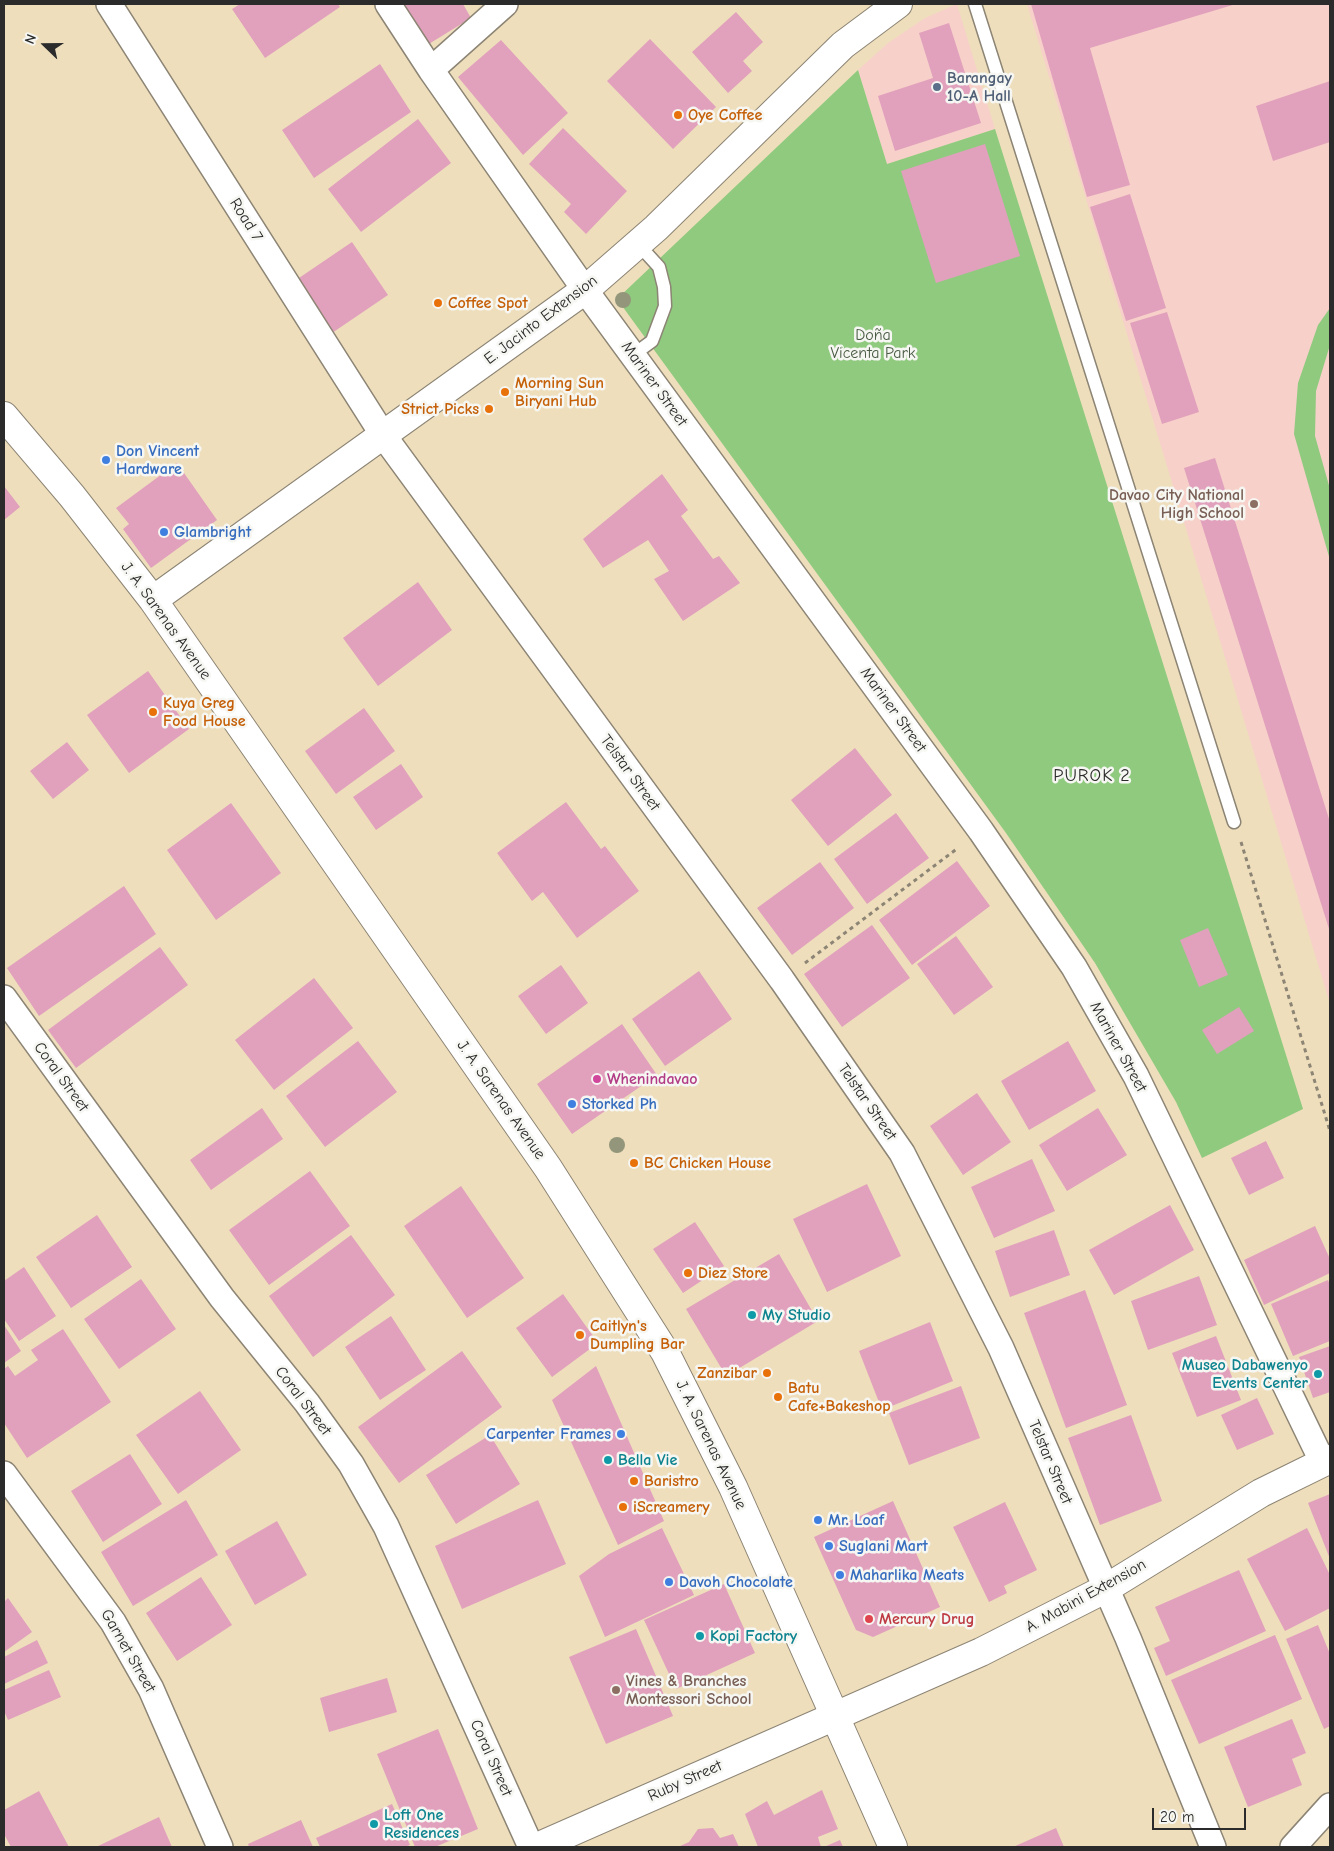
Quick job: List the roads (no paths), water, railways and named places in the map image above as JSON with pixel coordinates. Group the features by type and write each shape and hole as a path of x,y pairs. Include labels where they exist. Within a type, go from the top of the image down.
{"main road":[{"name":"E. Jacinto Extension","path":"154,600 585,290 638,244 843,45 898,4"},
{"name":"J. A. Sarenas Avenue","path":"4,416 72,496 154,600 548,1168 665,1352 733,1487 893,1847"},
{"name":"A. Mabini Extension","path":"834,1716 981,1652 1105,1589 1261,1493 1327,1461"},
{"name":"Ruby Street","path":"537,1847 834,1716"}],"street":[{"name":"Road 7","path":"109,4 383,435"},
{"name":"Mariner Street","path":"388,4 431,70 585,290 981,831 1074,967 1136,1076 1327,1461"},
{"path":"431,70 505,4"},
{"name":"Telstar Street","path":"383,435 782,980 902,1153 1001,1348 1128,1638 1213,1847"},
{"name":"Coral Street","path":"4,998 222,1298 307,1403 350,1464 393,1542 531,1847"},
{"name":"Garnet Street","path":"4,1474 113,1622 151,1689 220,1847"},
{"path":"1293,1847 1330,1806"}],"lane":[{"path":"975,4 1234,822"},
{"path":"633,355 652,341 665,306 664,287 659,267 638,244"}],"place":[{"name":"Barangay 10-A Hall","path":"937,87"},
{"name":"Oye Coffee","path":"678,115"},
{"name":"Coffee Spot","path":"438,303"},
{"name":"Morning Sun Biryani Hub","path":"505,392"},
{"name":"Strict Picks","path":"489,409"},
{"name":"Don Vincent Hardware","path":"106,460"},
{"name":"Davao City National High School","path":"1254,504"},
{"name":"Glambright","path":"164,532"},
{"name":"Kuya Greg Food House","path":"153,712"},
{"name":"Whenindavao","path":"597,1079"},
{"name":"Storked Ph","path":"572,1104"},
{"name":"BC Chicken House","path":"634,1163"},
{"name":"Diez Store","path":"688,1273"},
{"name":"My Studio","path":"752,1315"},
{"name":"Caitlyn's Dumpling Bar","path":"580,1335"},
{"name":"Zanzibar","path":"767,1373"},
{"name":"Museo Dabawenyo Events Center","path":"1318,1374"},
{"name":"Batu Cafe+Bakeshop","path":"778,1397"},
{"name":"Carpenter Frames","path":"621,1434"},
{"name":"Bella Vie","path":"608,1460"},
{"name":"Baristro","path":"634,1481"},
{"name":"iScreamery","path":"623,1507"},
{"name":"Mr. Loaf","path":"818,1520"},
{"name":"Suglani Mart","path":"829,1546"},
{"name":"Maharlika Meats","path":"840,1575"},
{"name":"Davoh Chocolate","path":"669,1582"},
{"name":"Mercury Drug","path":"869,1619"},
{"name":"Kopi Factory","path":"700,1636"},
{"name":"Vines & Branches Montessori School","path":"616,1690"},
{"name":"Loft One Residences","path":"374,1824"}],"district":[{"name":"PUROK 2","path":"1092,776"}],"park label":[{"name":"Doña Vicenta Park","path":"873,344"}]}
